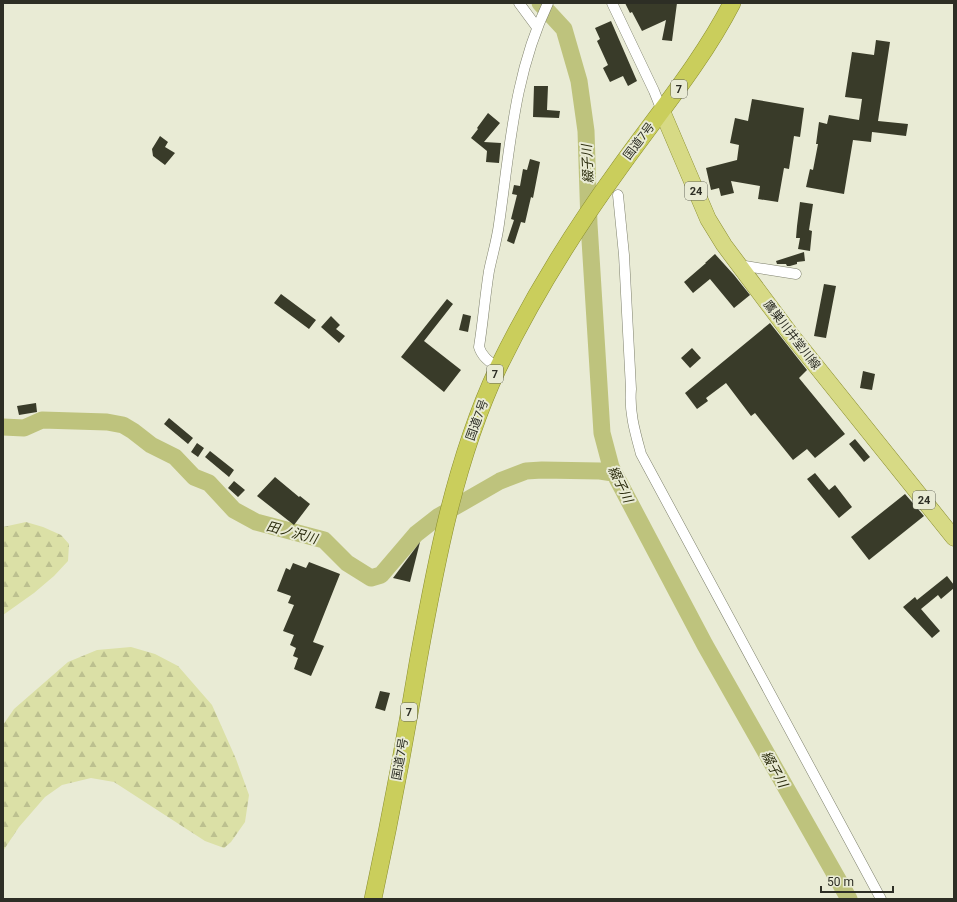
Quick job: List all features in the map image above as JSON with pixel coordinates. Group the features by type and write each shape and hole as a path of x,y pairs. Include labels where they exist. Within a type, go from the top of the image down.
{"highway":[{"name":"国道7号","path":"373,899 445,525 476,419 498,368 538,292 562,253 618,170 662,111 703,52 732,3"}],"main road":[{"name":"鷹巣川井堂川線","path":"662,111 708,219 724,245 797,342 954,538"}],"street":[{"path":"519,3 536,26"},
{"path":"498,368 484,357 480,352 479,347 489,271 499,226 508,146 522,73 536,26 548,3"},
{"path":"612,3 662,111"},
{"path":"618,195 624,255 631,389 630,402 633,424 641,454 881,899"},
{"path":"739,265 796,274"}],"green space":[{"path":"26,522 43,527 61,535 69,544 68,561 54,576 34,593 3,615 3,527"},
{"path":"131,647 155,654 178,666 212,705 236,759 249,795 245,822 231,842 224,848 205,841 114,782 91,778 62,785 45,797 19,827 3,851 3,725 14,709 68,662 97,650"}],"building":[{"path":"625,3 677,3 672,41 662,40 666,20 642,31 632,12 630,13"},
{"path":"611,21 637,81 628,86 623,76 610,82 603,68 608,65 597,41 600,39 595,28"},
{"path":"876,40 890,42 878,121 908,124 906,136 872,132 871,142 853,140 844,194 806,187 810,169 813,170 818,144 816,144 819,122 827,124 829,115 859,120 862,99 845,97 852,52 874,55"},
{"path":"534,86 548,86 547,110 560,111 559,118 533,117"},
{"path":"752,99 804,108 800,137 794,136 789,169 784,168 778,202 758,199 760,186 731,181 734,193 721,196 719,188 711,190 706,168 737,160 739,145 730,143 735,118 748,121"},
{"path":"488,113 500,123 484,142 501,143 499,163 486,162 487,151 471,138"},
{"path":"160,136 168,142 165,147 175,153 165,165 153,156 152,149"},
{"path":"530,159 540,162 533,198 531,197 525,223 521,222 514,244 507,241 514,220 511,219 517,195 512,194 514,185 520,186 523,169 527,170"},
{"path":"800,202 813,204 809,230 812,231 810,251 798,249 800,238 796,238"},
{"path":"804,252 805,261 797,262 797,264 790,266 787,266 786,264 777,264 776,261"},
{"path":"715,254 750,295 734,308 710,279 693,293 684,282"},
{"path":"824,284 836,286 826,338 814,336"},
{"path":"281,294 316,320 309,329 274,303"},
{"path":"447,299 453,304 424,341 461,370 444,392 401,357"},
{"path":"463,314 471,316 468,332 459,330"},
{"path":"331,316 340,325 336,329 345,336 339,343 321,327"},
{"path":"770,323 807,370 799,378 845,434 815,458 807,449 793,460 755,413 751,416 726,383 706,398 708,401 697,409 685,393"},
{"path":"692,348 701,358 690,368 681,358"},
{"path":"863,371 875,374 872,390 860,388"},
{"path":"36,403 37,412 19,415 17,406"},
{"path":"169,418 193,438 188,444 164,424"},
{"path":"855,439 870,457 864,462 849,444"},
{"path":"197,443 204,448 198,457 191,452"},
{"path":"210,451 234,470 229,477 205,457"},
{"path":"815,473 829,490 835,485 852,507 839,518 807,479"},
{"path":"275,477 310,504 294,525 257,496"},
{"path":"234,481 245,490 238,497 228,488"},
{"path":"905,494 924,516 869,560 851,537"},
{"path":"420,542 410,582 393,578"},
{"path":"309,562 340,574 313,642 324,646 311,676 294,669 298,658 293,656 296,648 290,645 294,635 283,631 294,605 288,603 291,596 277,591 286,568 290,570 293,563 306,568"},
{"path":"947,576 954,585 954,588 941,599 938,595 921,609 940,631 932,638 903,607 915,597 917,600"},
{"path":"380,691 390,693 385,711 375,708"}],"waterway":[{"name":"田ノ沢川","path":"540,3 564,29 579,81 586,131 589,224 602,433 611,467 705,645 849,899"},
{"name":"田ノ沢川","path":"3,427 24,428 42,420 107,422 123,425 151,445 175,457 194,477 209,483 234,510 256,522 324,540 347,563 371,578 381,575 416,534 439,516 500,481 526,471 600,471 613,473"}],"water label":[{"name":"綴子川","path":"587,164"},
{"name":"綴子川","path":"621,484"},
{"name":"綴子川","path":"775,769"}]}
